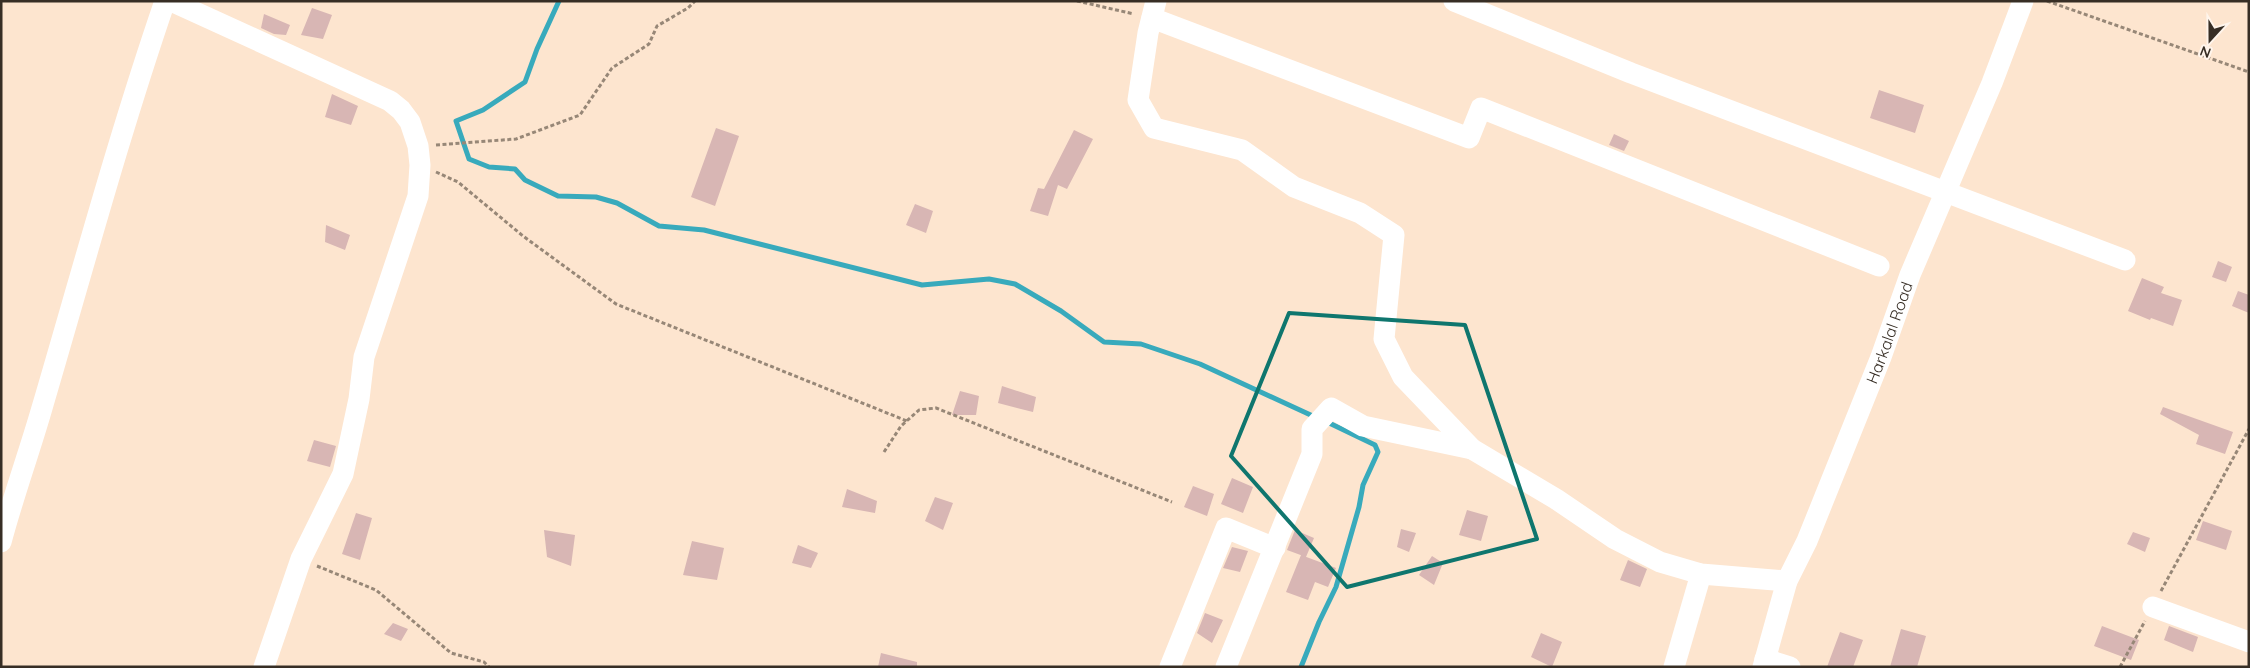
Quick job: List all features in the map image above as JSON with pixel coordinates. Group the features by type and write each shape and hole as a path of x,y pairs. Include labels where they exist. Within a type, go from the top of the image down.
{"street":[{"path":"1,542 138,80 165,1"},
{"path":"171,1 390,101 401,110 410,122 419,155 418,196 364,357 359,399 343,474 301,560 264,667"},
{"path":"1454,1 1630,73 2125,260"},
{"name":"Harkalal Road","path":"1764,663 1787,581 1807,541 1831,476 1881,356 1910,275 1992,83 2023,1"},
{"path":"1787,581 1701,574 1660,562 1615,539 1556,499 1472,449 1403,377 1384,339 1394,235 1360,213 1294,187 1242,150 1154,128 1138,100 1154,10 1469,138 1481,108 1879,266"},
{"path":"1226,667 1312,454 1312,429 1331,408 1363,426 1472,449"},
{"path":"1170,667 1226,528 1275,548"},
{"path":"1674,667 1701,574"},
{"path":"2153,607 2249,642"},
{"path":"1764,663 1790,667"}],"path":[{"path":"419,155 516,139 580,115 612,68 649,44 657,26 688,8 695,1"},
{"path":"1077,1 1154,10"},
{"path":"2047,1 2249,72"},
{"path":"419,155 458,182 522,236 616,304 907,421"},
{"path":"884,452 901,426 919,410 936,408 1172,502"},
{"path":"2120,667 2249,429"},
{"path":"301,560 376,590 451,653 484,662 488,667"}],"highlighted area":[{"path":"1289,313 1465,325 1537,539 1347,587 1231,456"}],"building":[{"path":"312,8 332,15 323,39 301,35"},
{"path":"264,14 290,25 286,35 274,34 261,28"},
{"path":"1879,90 1924,105 1915,133 1870,118"},
{"path":"332,94 358,106 351,125 325,117"},
{"path":"716,128 739,136 715,206 691,197"},
{"path":"1074,130 1093,139 1067,189 1058,185 1048,216 1030,211 1038,188 1044,189"},
{"path":"1614,134 1629,141 1624,151 1609,145"},
{"path":"915,204 933,211 926,233 906,225"},
{"path":"326,225 350,235 345,250 325,242"},
{"path":"2218,261 2232,267 2226,282 2212,277"},
{"path":"2142,278 2164,287 2161,293 2182,300 2173,326 2151,318 2150,320 2128,311"},
{"path":"2238,291 2249,295 2249,313 2232,306"},
{"path":"1002,386 1036,397 1033,412 998,403"},
{"path":"960,391 979,396 976,415 952,415"},
{"path":"2163,407 2233,432 2225,454 2196,444 2199,435 2160,414"},
{"path":"314,440 336,446 330,467 307,461"},
{"path":"1232,478 1253,487 1243,513 1221,504"},
{"path":"1193,486 1214,494 1207,516 1184,507"},
{"path":"847,489 877,501 875,513 842,507"},
{"path":"935,497 953,503 943,530 925,521"},
{"path":"1467,510 1488,516 1481,541 1459,535"},
{"path":"356,513 372,518 360,560 342,554"},
{"path":"2203,521 2232,531 2226,550 2196,540"},
{"path":"1401,529 1416,533 1409,552 1397,547"},
{"path":"544,530 575,535 571,566 547,557"},
{"path":"1295,530 1314,538 1306,557 1287,550"},
{"path":"2133,532 2150,538 2145,552 2127,544"},
{"path":"692,541 724,548 717,580 683,575"},
{"path":"798,545 818,553 811,568 792,563"},
{"path":"1232,547 1248,551 1240,572 1223,568"},
{"path":"1301,555 1336,568 1328,587 1315,582 1308,600 1286,592"},
{"path":"1432,556 1443,563 1434,585 1419,575"},
{"path":"1628,560 1647,569 1640,587 1620,580"},
{"path":"1205,613 1223,620 1212,643 1197,633"},
{"path":"393,623 408,629 401,641 384,634"},
{"path":"2102,626 2139,640 2131,660 2094,646"},
{"path":"2169,626 2198,637 2193,652 2164,640"},
{"path":"1901,629 1926,636 1917,667 1890,667"},
{"path":"1840,632 1863,640 1853,667 1827,667"},
{"path":"1541,633 1562,642 1552,667 1531,657"},
{"path":"881,653 917,662 917,667 878,667"}],"waterway":[{"path":"559,1 537,49 525,82 483,110 456,121 469,159 489,167 515,169 525,180 558,196 596,197 617,203 659,226 704,230 922,285 989,279 1015,284 1061,311 1104,342 1141,344 1200,364 1315,417"},
{"path":"1301,667 1319,622 1336,587 1359,507 1363,485 1378,452 1375,445 1325,421"}]}
